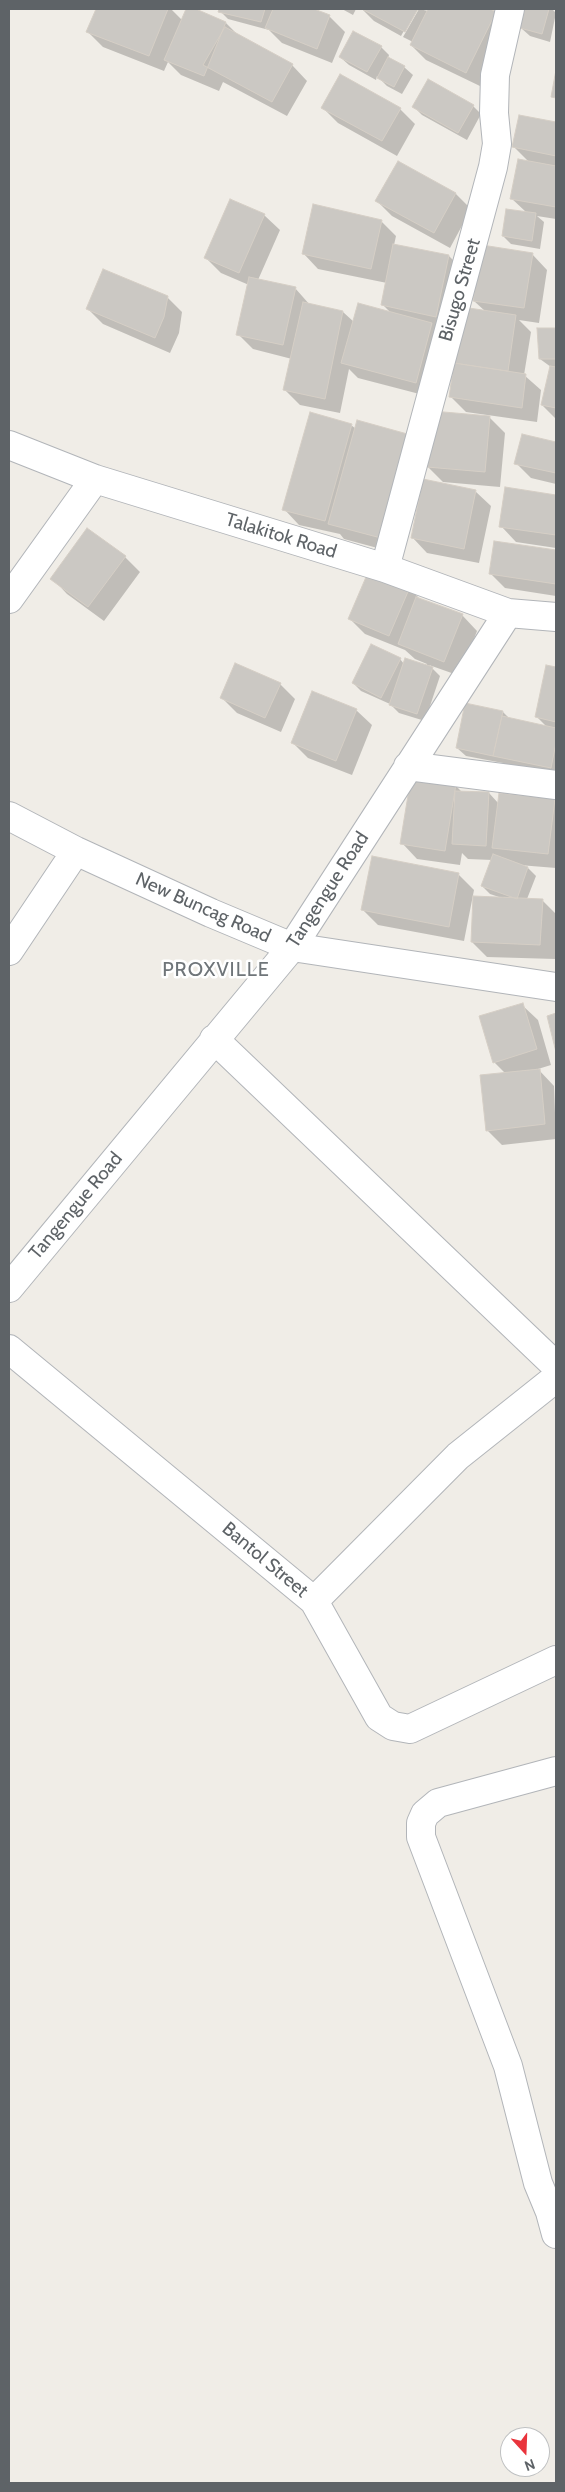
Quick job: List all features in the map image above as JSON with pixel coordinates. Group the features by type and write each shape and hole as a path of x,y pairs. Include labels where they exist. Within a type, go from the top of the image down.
{"street":[{"name":"Bisugo Street","path":"385,568 494,167 496,144 494,113 495,75 510,9"},
{"name":"Talakitok Road","path":"9,445 95,479 385,568 508,613 556,616"},
{"path":"9,599 95,479"},
{"name":"Tangengue Road","path":"9,1288 292,947 508,613"},
{"path":"408,766 556,785"},
{"name":"New Buncag Road","path":"9,816 76,851 211,913 292,947 556,987"},
{"path":"9,951 76,851"},
{"path":"214,1039 556,1366"},
{"name":"Bantol Street","path":"9,1348 314,1601 379,1717 393,1726 410,1729 556,1660"},
{"path":"314,1601 458,1456 556,1378"},
{"path":"556,1771 438,1803 425,1814 421,1837 508,2066 538,2183 550,2212 556,2234"}],"building":[{"path":"96,9 168,9 149,56 86,32"},
{"path":"186,9 196,9 226,22 204,76 164,60"},
{"path":"219,9 265,9 261,22 218,12"},
{"path":"273,9 314,9 330,15 317,49 265,28"},
{"path":"362,9 418,9 405,32"},
{"path":"428,9 490,9 496,12 466,73 410,45"},
{"path":"525,9 549,9 542,34 520,28"},
{"path":"225,27 293,64 272,102 203,65"},
{"path":"353,31 382,46 367,72 339,57"},
{"path":"388,57 405,66 394,87 377,78"},
{"path":"556,70 556,98 551,97"},
{"path":"340,74 401,108 382,141 321,108"},
{"path":"428,79 474,105 458,133 412,107"},
{"path":"519,115 556,122 556,156 512,147"},
{"path":"518,159 556,166 556,207 510,199"},
{"path":"398,161 456,193 434,233 375,201"},
{"path":"230,199 265,214 239,273 204,258"},
{"path":"313,204 382,220 371,269 302,254"},
{"path":"506,209 536,213 532,241 502,236"},
{"path":"393,244 449,255 436,317 381,305"},
{"path":"482,245 533,253 524,308 473,301"},
{"path":"103,269 168,296 164,317 155,338 86,309"},
{"path":"249,277 296,287 283,345 236,335"},
{"path":"303,302 343,311 325,399 283,390"},
{"path":"358,303 432,323 416,383 341,363"},
{"path":"462,307 516,315 508,371 454,363"},
{"path":"537,328 556,328 556,359 539,359"},
{"path":"454,363 526,374 522,408 449,397"},
{"path":"550,366 556,367 556,408 541,405"},
{"path":"432,411 490,416 485,472 427,467"},
{"path":"310,412 352,424 325,521 282,510"},
{"path":"357,420 411,435 381,538 328,524"},
{"path":"522,434 556,442 556,473 514,464"},
{"path":"423,479 476,490 464,549 411,538"},
{"path":"505,487 556,495 556,535 499,527"},
{"path":"87,528 126,556 88,607 50,579"},
{"path":"494,541 556,550 556,584 489,574"},
{"path":"369,570 410,587 389,636 348,619"},
{"path":"416,597 463,614 444,662 398,644"},
{"path":"371,644 401,658 381,698 352,683"},
{"path":"405,658 433,667 417,714 389,705"},
{"path":"235,663 281,683 265,718 220,698"},
{"path":"546,665 556,667 556,722 535,717"},
{"path":"312,691 357,709 336,761 291,743"},
{"path":"465,703 503,711 493,756 456,748"},
{"path":"502,716 556,728 556,743 551,768 493,756"},
{"path":"411,777 456,784 445,851 400,844"},
{"path":"455,791 489,792 486,846 452,844"},
{"path":"499,793 555,799 548,854 492,848"},
{"path":"493,854 528,867 517,899 481,886"},
{"path":"372,856 459,873 449,927 361,910"},
{"path":"473,896 543,899 540,945 471,942"},
{"path":"523,1003 537,1049 493,1063 479,1016"},
{"path":"556,1013 556,1052 547,1016"},
{"path":"540,1069 545,1124 486,1131 480,1075"}],"district":[{"name":"PROXVILLE","path":"216,970"}]}
